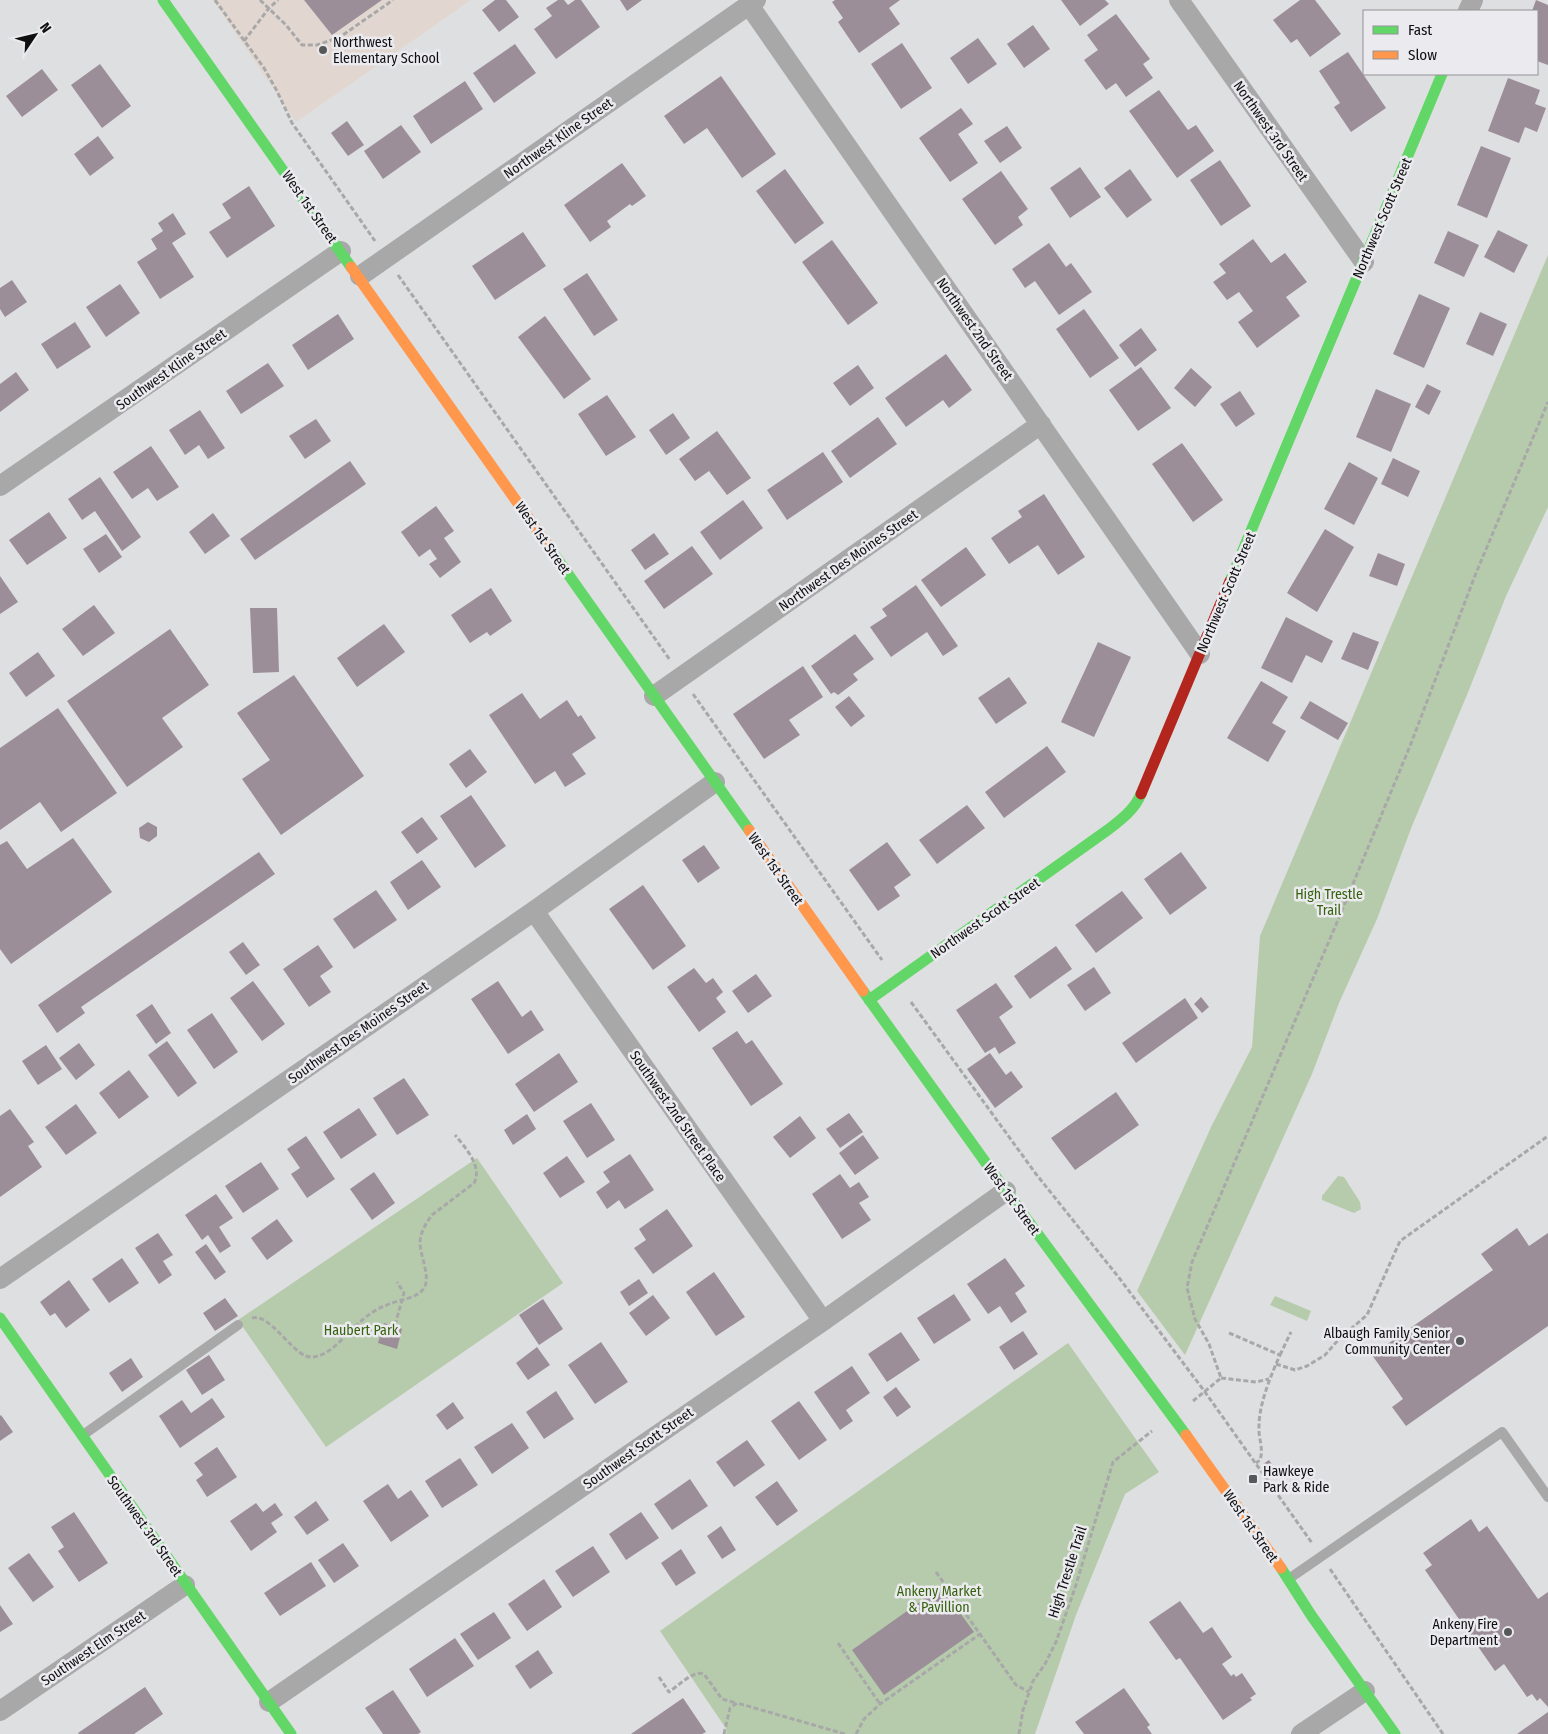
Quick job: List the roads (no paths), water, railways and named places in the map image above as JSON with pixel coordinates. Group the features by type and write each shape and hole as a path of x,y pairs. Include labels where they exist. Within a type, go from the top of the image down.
{"main road":[{"name":"West 1st Street","path":"164,0 869,1000 1006,1191 1190,1440 1289,1579 1311,1615 1395,1734"},
{"name":"Northwest Scott Street","path":"869,1000 1124,818 1138,801 1148,781 1442,75"},
{"name":"Southwest 3rd Street","path":"0,1318 291,1734"}],"street":[{"name":"Northwest 3rd Street","path":"1179,0 1364,262"},
{"name":"Northwest Kline Street","path":"360,276 753,2"},
{"name":"Northwest 2nd Street","path":"753,2 1200,654"},
{"name":"Southwest Kline Street","path":"1,484 341,251"},
{"name":"Northwest Des Moines Street","path":"654,696 1041,424"},
{"name":"Southwest Des Moines Street","path":"0,1279 534,911 715,782"},
{"name":"Southwest 2nd Street Place","path":"534,911 823,1322"},
{"name":"Southwest Scott Street","path":"268,1702 823,1322 1006,1191"},
{"name":"Southwest Elm Street","path":"0,1712 185,1585"},
{"path":"1301,1734 1365,1691"}],"lane":[{"path":"82,1436 238,1324"},
{"path":"1289,1579 1502,1432 1548,1497"}],"place":[{"name":"Northwest Elementary School","path":"323,50"},
{"name":"Albaugh Family Senior Community Center","path":"1460,1341"},
{"name":"Hawkeye Park & Ride","path":"1253,1479"},
{"name":"Ankeny Fire Department","path":"1508,1632"}],"park label":[{"name":"High Trestle Trail","path":"1329,902"},
{"name":"Haubert Park","path":"361,1330"},
{"name":"Ankeny Market & Pavillion","path":"939,1599"}]}
